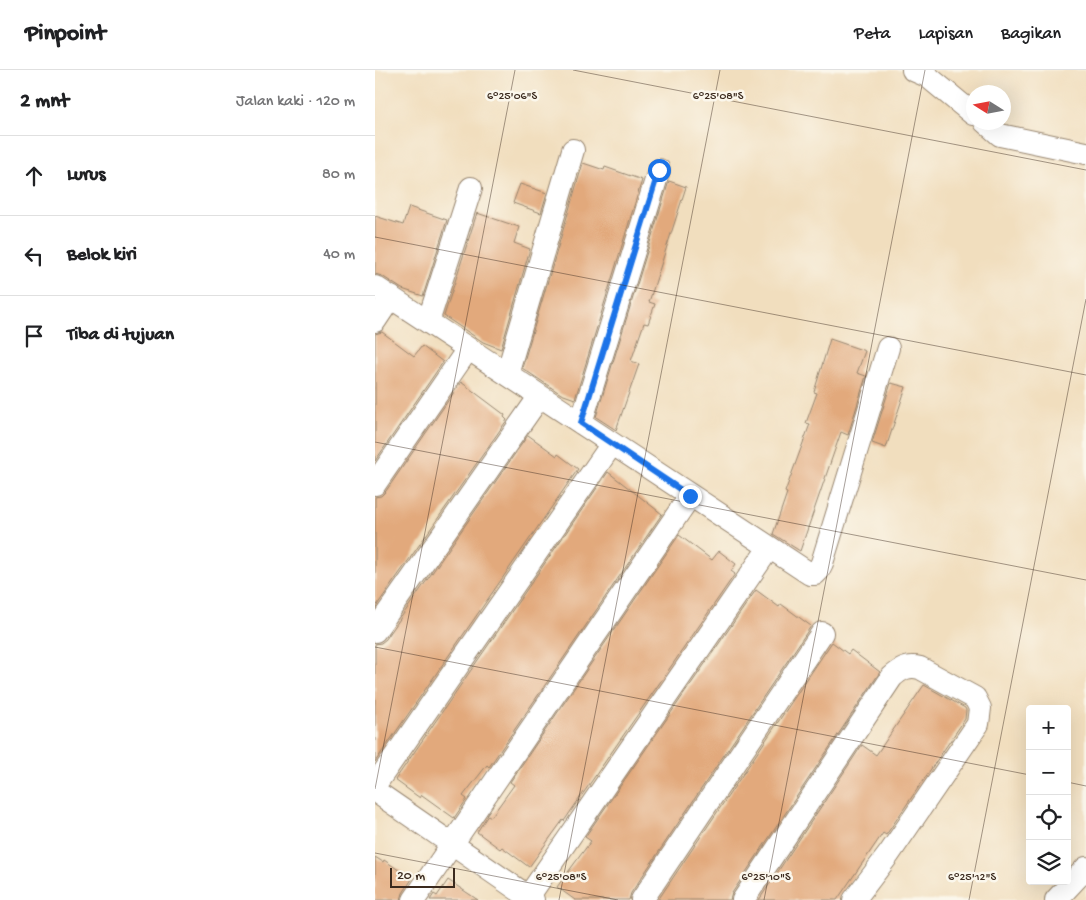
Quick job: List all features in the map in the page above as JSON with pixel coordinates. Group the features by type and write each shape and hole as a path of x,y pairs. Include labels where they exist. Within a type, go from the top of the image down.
{"street":[{"path":"913,70 927,76 966,108"},
{"path":"994,130 1000,135 1086,153"},
{"path":"507,374 573,150"},
{"path":"581,423 659,170"},
{"path":"428,322 471,188"},
{"path":"375,321 383,292 769,548 806,572 815,574 818,571 888,348"},
{"path":"375,484 468,348"},
{"path":"375,631 540,396"},
{"path":"375,785 612,444"},
{"path":"414,900 690,496"},
{"path":"375,791 529,899 769,548"},
{"path":"642,900 822,633"},
{"path":"743,900 892,677 904,668 912,666 920,668 975,698 980,708 978,724 900,838 854,900"},
{"path":"1056,900 1086,868"}],"building":[{"path":"583,163 604,170 605,167 642,180 575,399 561,394 522,368"},
{"path":"669,181 686,187 649,302 655,304 648,324 644,323 631,361 639,364 616,430 596,417"},
{"path":"520,184 547,193 541,213 513,203"},
{"path":"409,207 447,220 423,296 402,289 382,276 375,274 375,216 403,225"},
{"path":"477,213 519,227 514,243 530,249 501,349 483,342 444,316"},
{"path":"382,332 414,356 422,346 443,362 375,461 375,334"},
{"path":"830,339 865,351 857,373 866,376 848,435 841,432 800,551 773,534 787,493 785,492 810,424 806,423 817,393 814,392"},
{"path":"461,382 505,415 504,417 507,420 375,608 375,497 381,496 386,491"},
{"path":"891,383 906,387 886,448 872,443"},
{"path":"528,435 578,469 375,762 375,644 381,643 386,639"},
{"path":"608,472 662,514 489,767 487,765 463,796 467,799 454,818 422,795 420,798 395,780"},
{"path":"679,535 712,560 719,551 736,564 731,571 735,574 564,821 529,867 502,847 500,849 477,832 488,815 491,817 514,785 510,782"},
{"path":"756,590 779,607 781,604 811,626 631,893 629,900 575,900 557,887 591,841 585,837"},
{"path":"832,642 848,654 851,650 880,672 732,893 730,900 658,900"},
{"path":"924,685 965,708 965,719 886,835 883,833 837,900 759,900 862,745 876,755"},
{"path":"375,857 383,862 384,860 412,879 401,900 375,900"},
{"path":"448,880 478,900 430,900 434,894 437,896"}],"route":[{"path":"659,170 581,423 690,496"}]}
